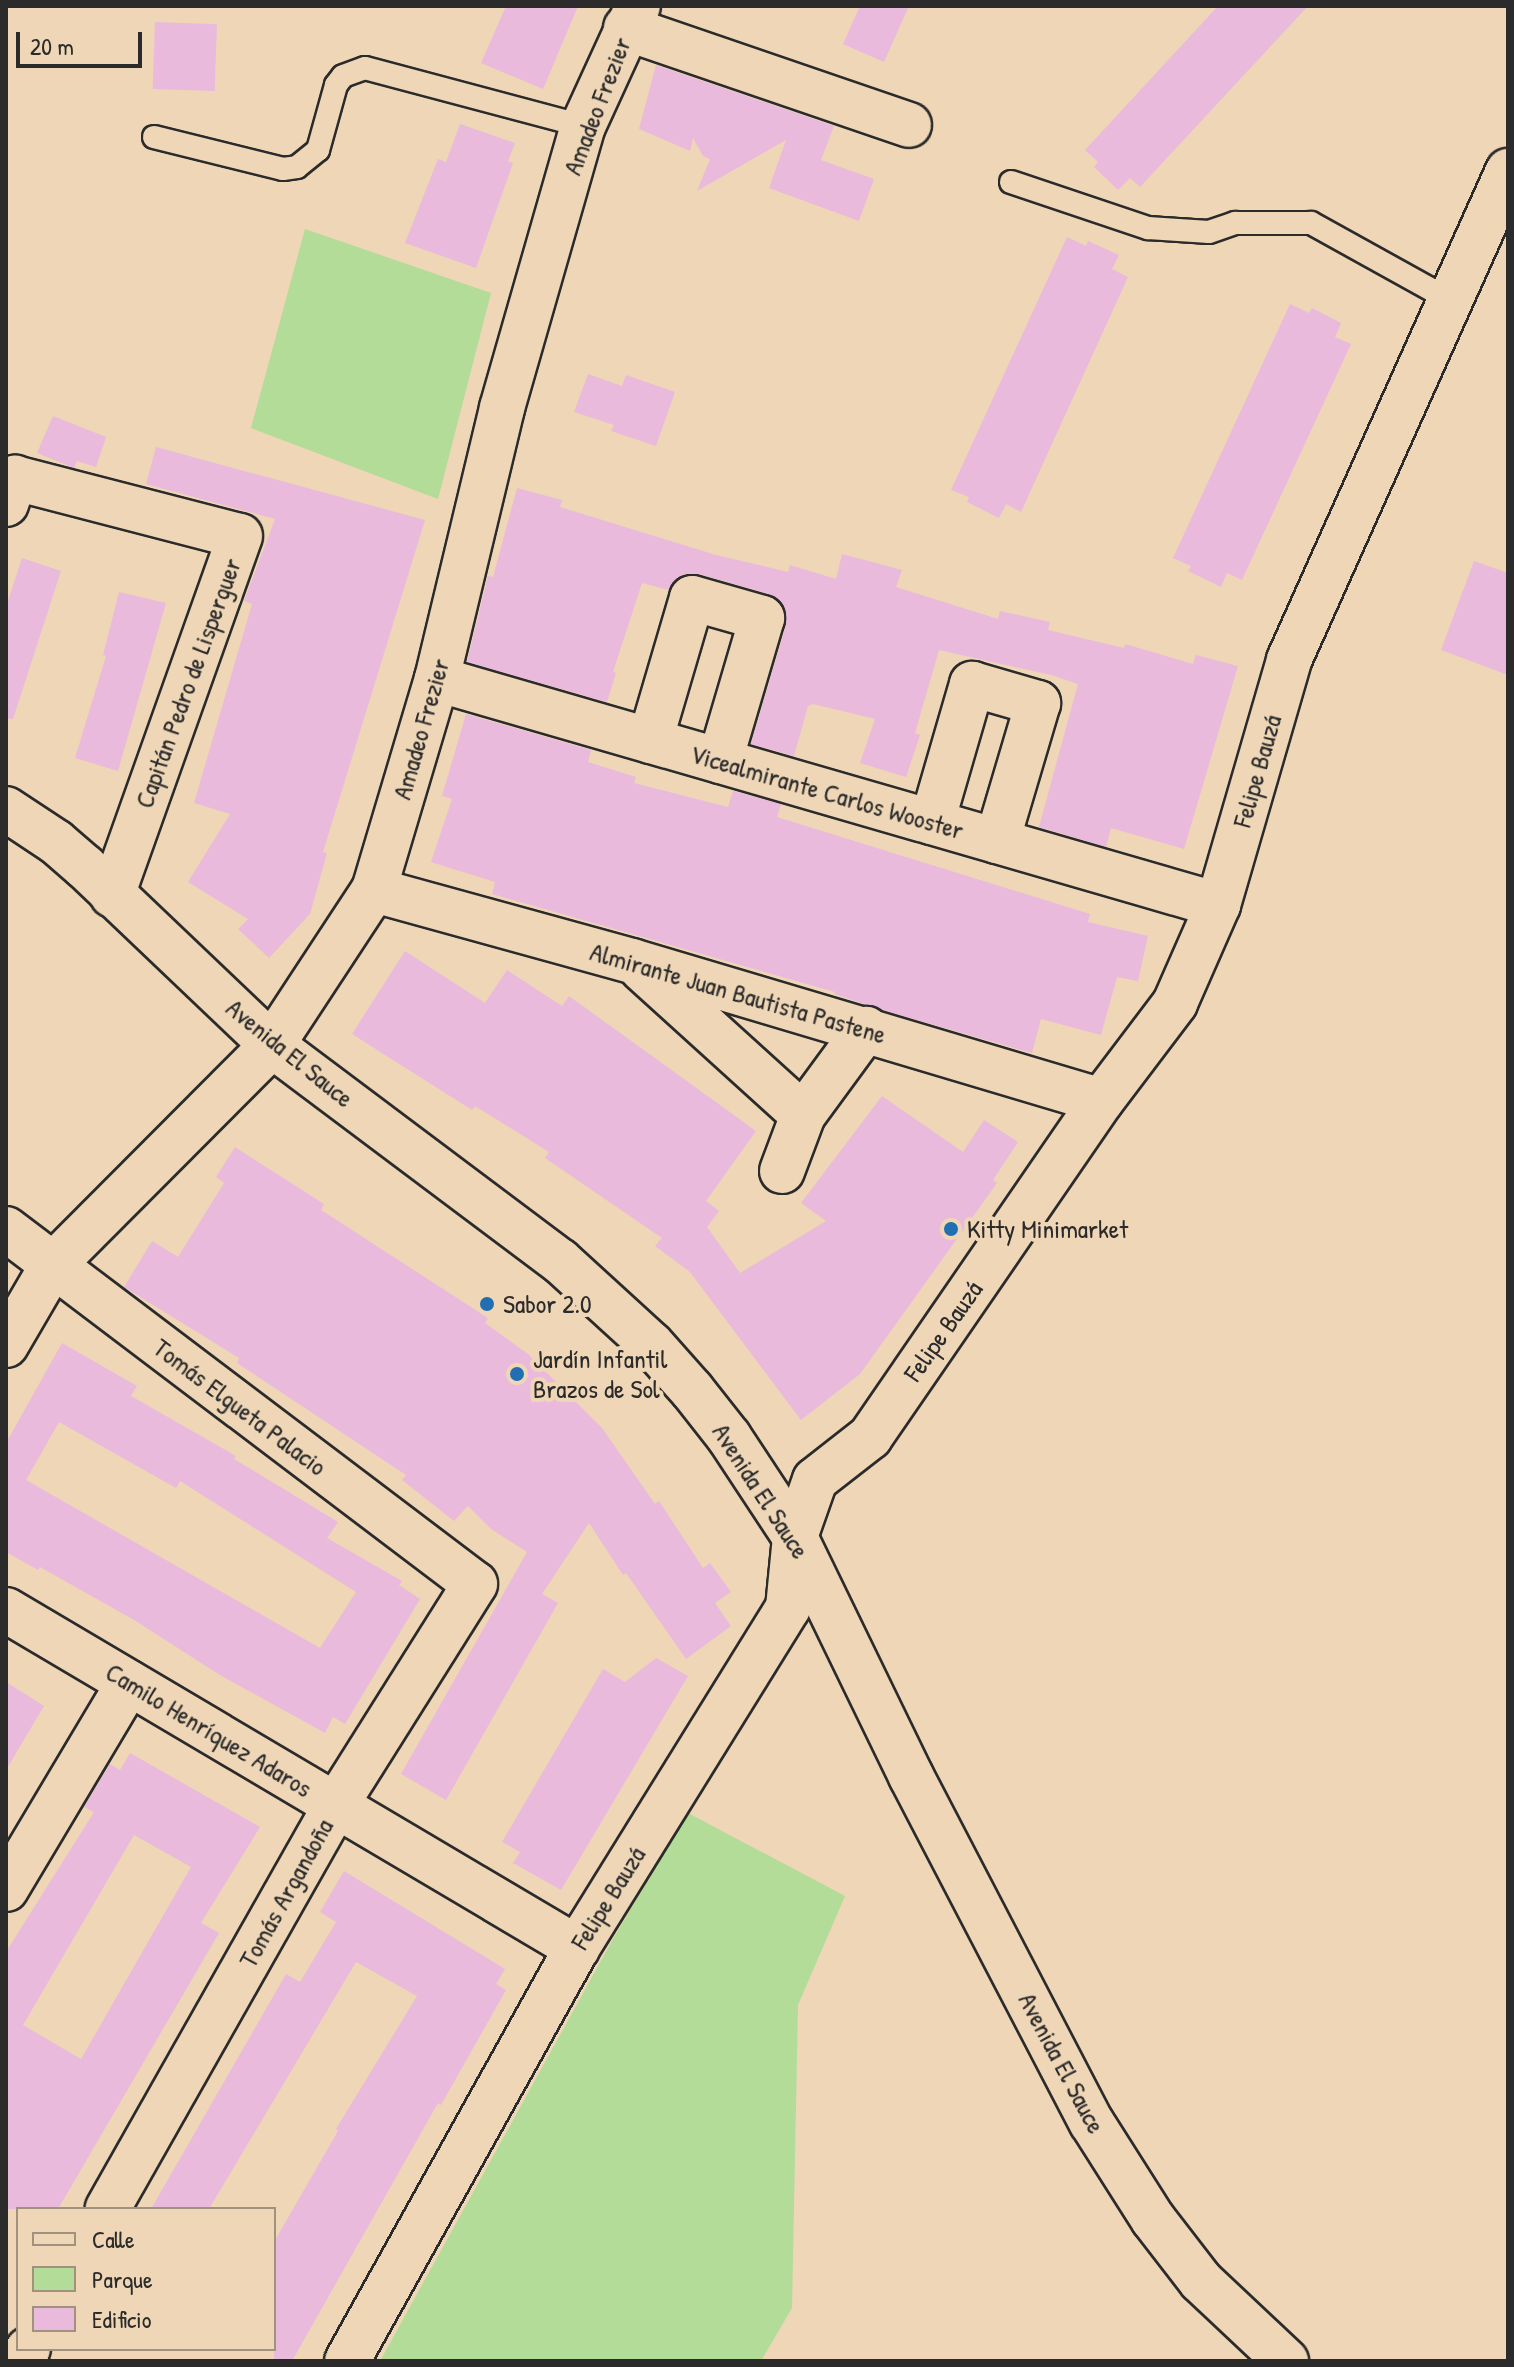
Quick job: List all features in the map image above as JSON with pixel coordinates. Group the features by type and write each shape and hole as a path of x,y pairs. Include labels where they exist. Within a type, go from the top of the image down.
{"street":[{"path":"632,17 909,125"},
{"name":"Amadeo Frezier","path":"6,1345 52,1266 272,1045 374,890 437,679 502,408 583,126 632,17"},
{"name":"Felipe Bauzá","path":"347,2361 577,1948 788,1608 795,1537 815,1480 870,1437 1101,1101 1175,1003 1218,905 1289,660 1508,171"},
{"name":"Capitán Pedro de Lisperguer","path":"6,504 15,478 240,536 112,895"},
{"path":"650,741 692,598 762,618 720,761"},
{"name":"Vicealmirante Carlos Wooster","path":"437,679 1218,905"},
{"path":"932,822 972,684 1025,699 1038,703 997,841"},
{"name":"Avenida El Sauce","path":"6,809 56,842 272,1045 560,1261 607,1301 692,1390 747,1461 795,1537 911,1776 1092,2123 1153,2219 1201,2281 1286,2361"},
{"name":"Almirante Juan Bautista Pastene","path":"374,890 632,961 1101,1101"},
{"path":"632,961 803,1115"},
{"path":"782,1171 803,1115 866,1029"},
{"name":"Tomás Elgueta Palacio","path":"6,1229 475,1584"},
{"name":"Tomás Argandoña","path":"108,2207 336,1805 475,1584"},
{"name":"Camilo Henríquez Adaros","path":"6,1610 577,1948"},
{"path":"6,1889 129,1683"}],"lane":[{"path":"154,137 283,169 297,167 318,150 336,85 343,76 365,68 583,126"},
{"path":"1011,182 1148,228 1209,232 1235,223 1311,223 1450,300"}],"green space":[{"path":"305,229 491,293 438,499 251,428"},
{"path":"688,1813 845,1896 798,2005 792,2308 761,2361 380,2361 613,1939"}],"building":[{"path":"506,6 578,6 543,89 481,63"},
{"path":"860,6 909,6 884,62 843,44"},
{"path":"1218,6 1308,6 1140,187 1130,178 1118,190 1094,167 1098,162 1085,150"},
{"path":"155,22 217,24 215,91 153,89"},
{"path":"656,65 834,126 821,160 874,179 859,221 769,188 786,140 697,191 710,159 703,156 693,138 690,151 639,129"},
{"path":"460,124 515,143 508,161 513,163 476,268 405,243 438,159 446,162"},
{"path":"1067,237 1086,246 1088,241 1119,255 1112,269 1128,277 1021,512 1006,504 999,518 967,502 969,497 951,490"},
{"path":"1290,304 1309,313 1312,308 1341,323 1335,337 1351,344 1242,580 1227,573 1221,587 1188,571 1191,566 1173,558"},
{"path":"588,374 622,386 626,375 675,392 656,446 611,431 614,425 574,412"},
{"path":"53,416 106,437 96,467 77,461 74,468 37,453"},
{"path":"156,447 425,520 323,852 327,853 310,914 269,958 238,929 248,919 188,882 230,814 194,803 252,604 244,601 275,519 146,484"},
{"path":"517,488 562,500 560,507 716,555 788,572 790,565 836,579 842,554 902,570 896,587 998,619 1000,611 1050,622 1048,630 1124,648 1125,644 1193,664 1196,655 1238,666 1184,849 1111,828 1106,847 1039,827 1078,684 1051,675 939,650 915,733 920,735 906,777 860,763 875,719 813,704 808,706 794,756 751,744 786,625 786,611 779,600 769,594 699,574 685,574 675,579 669,590 642,583 613,672 616,673 607,702 467,662 488,576 493,577"},
{"path":"22,558 61,571 13,719 6,718 6,607"},
{"path":"1474,561 1508,573 1508,675 1441,650"},
{"path":"119,592 166,603 118,771 75,758 106,656 103,655"},
{"path":"466,714 591,750 588,762 636,777 634,783 728,807 733,791 781,804 777,817 1090,914 1088,922 1148,936 1138,981 1117,977 1101,1035 1041,1019 1032,1053 889,1012 835,992 492,894 495,882 431,862 452,799 442,796"},
{"path":"405,951 485,1003 507,970 562,1006 569,996 756,1131 706,1201 719,1211 707,1227 740,1273 826,1221 801,1203 882,1096 963,1152 984,1120 1018,1142 993,1180 997,1183 860,1374 801,1420 690,1272 655,1246 662,1238 545,1158 549,1152 475,1106 472,1110 352,1034"},
{"path":"235,1147 324,1204 321,1210 488,1318 485,1323 528,1354 602,1428 655,1504 659,1501 703,1568 710,1563 731,1592 715,1603 731,1626 686,1659 626,1573 623,1575 589,1523 542,1594 558,1603 446,1800 401,1774 527,1552 491,1529 468,1506 454,1521 402,1480 406,1475 237,1363 239,1358 124,1287 152,1241 178,1257 224,1183 216,1177"},
{"path":"62,1343 137,1386 131,1396 236,1456 234,1459 338,1522 327,1538 402,1581 399,1585 420,1599 345,1724 333,1717 325,1733 220,1675 134,1620 40,1567 38,1570 6,1552 6,1443","holes":["59,1422 176,1488 180,1481 356,1592 320,1648 26,1480"]},
{"path":"656,1658 688,1676 561,1890 513,1863 520,1852 502,1842 603,1669 625,1682"},
{"path":"6,1682 44,1706 6,1770"},
{"path":"130,1753 260,1827 201,1923 219,1933 59,2207 6,2209 6,1952 94,1812 84,1807 110,1764 120,1770","holes":["134,1835 191,1867 81,2059 23,2025"]},
{"path":"344,1871 505,1969 496,1984 506,1990 441,2105 438,2103 292,2361 274,2361 276,2239 338,2131 336,2129 417,1996 356,1962 210,2207 152,2207 286,1974 300,1982 336,1922 320,1912"}],"place":[{"name":"Kitty Minimarket","path":"951,1229"},
{"name":"Sabor 2.0","path":"487,1304"},
{"name":"Jardín Infantil Brazos de Sol","path":"517,1374"}]}
